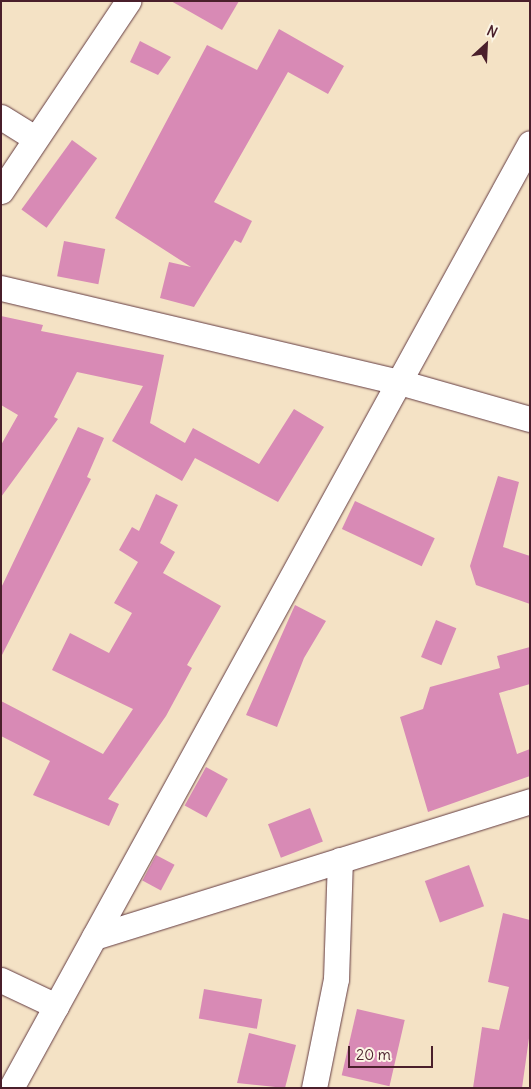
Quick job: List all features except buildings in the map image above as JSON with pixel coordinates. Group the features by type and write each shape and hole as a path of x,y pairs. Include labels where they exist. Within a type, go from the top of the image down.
{"street":[{"path":"1,191 128,1"},
{"path":"1,117 35,138"},
{"path":"11,1088 530,143"},
{"path":"1,288 399,382 530,419"},
{"path":"94,937 530,801"},
{"path":"314,1088 336,979 340,860"},
{"path":"1,980 56,1006"}]}
